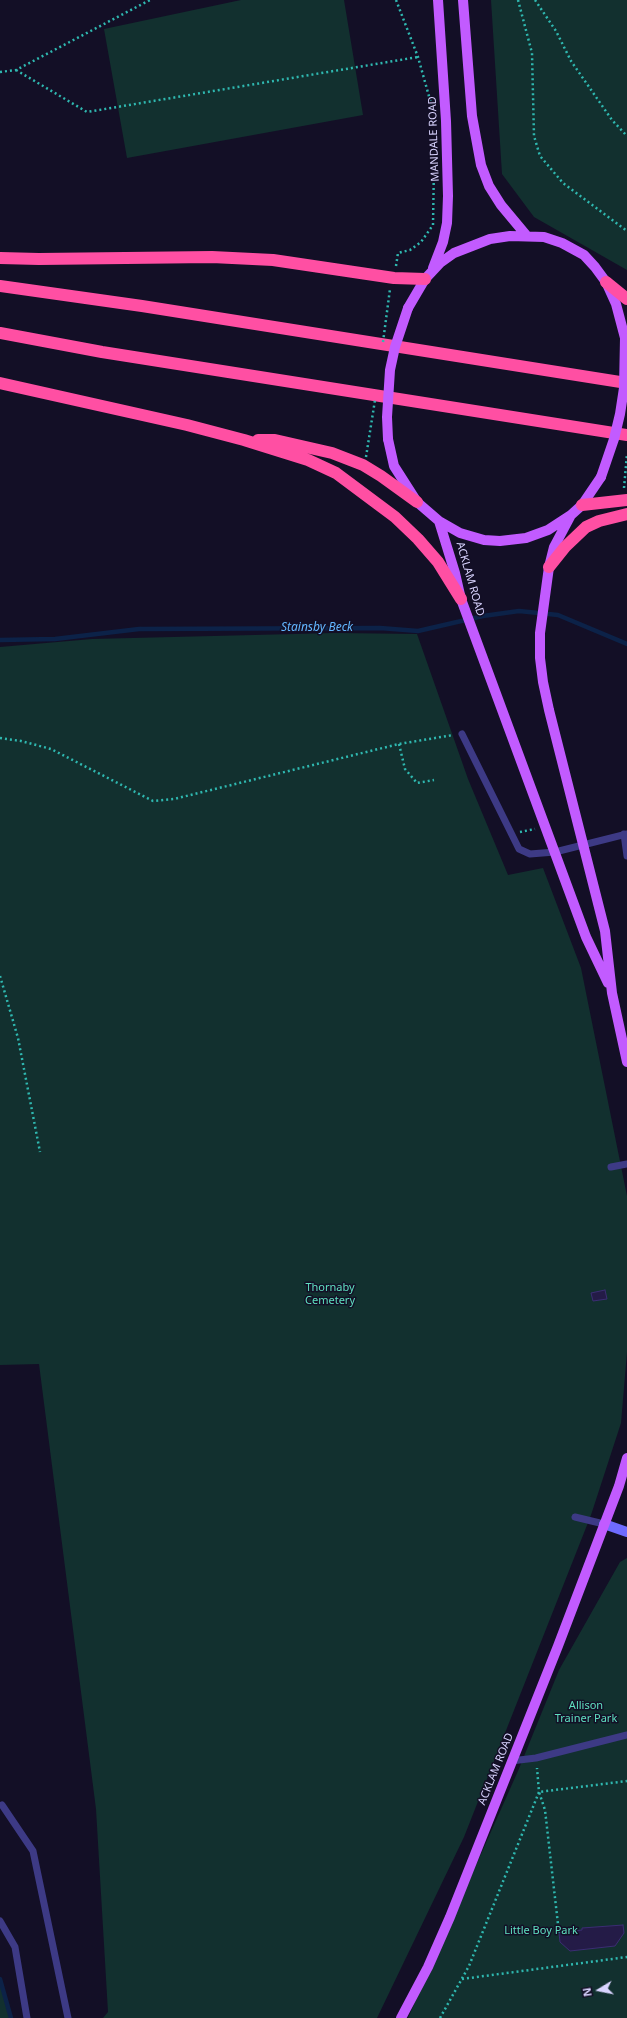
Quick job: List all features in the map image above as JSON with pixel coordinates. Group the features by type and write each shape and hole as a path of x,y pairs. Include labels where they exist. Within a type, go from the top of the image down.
{"highway":[{"path":"0,258 212,257 273,260 392,284 428,277"},
{"path":"606,282 627,299"},
{"path":"0,286 165,310 627,384"},
{"path":"0,333 110,353 627,435"},
{"path":"0,383 244,440 308,460 336,473 377,502 418,539 438,562 462,603"},
{"path":"244,440 275,440 332,453 363,465 417,502"},
{"path":"582,505 625,500"},
{"path":"549,567 565,546 586,527 599,521 627,514"}],"main road":[{"name":"MANDALE ROAD","path":"428,277 443,242 447,223 448,196 446,120 438,0"},
{"path":"463,0 472,116 480,165 489,186 501,206 526,235"},
{"path":"526,235 544,237 562,243 584,255 606,282 616,304 625,338 624,388 620,414 614,439 601,477 582,505 571,515 548,530 526,538 500,541 484,540 460,534 439,521 417,502 404,484 394,466 388,439 387,417 390,370 394,347 408,308 428,277 440,263 454,253 469,246 490,239 526,235"},
{"path":"571,515 554,548 544,595 540,633 543,682 604,931 612,993 627,1059"},
{"name":"ACKLAM ROAD","path":"439,521 450,553 462,603 586,937 612,993"},
{"name":"ACKLAM ROAD","path":"401,2018 428,1967 450,1917 558,1646 627,1458"}],"street":[{"path":"604,1524 627,1532"}],"lane":[{"path":"462,734 519,849 530,854 555,852 584,846 626,834 627,856"},
{"path":"611,1167 627,1164"},
{"path":"574,1518 604,1524"},
{"path":"512,1761 536,1758 627,1735"},
{"path":"2,1805 33,1851 68,2018"},
{"path":"0,1921 15,1947 27,2018"}],"path":[{"path":"0,72 16,70 150,0"},
{"path":"396,0 418,57 434,114"},
{"path":"518,0 532,53 534,136 540,156 563,183 627,232"},
{"path":"535,0 556,31 571,61 612,120 627,136"},
{"path":"16,70 87,112 418,57"},
{"path":"392,284 398,253 410,250 421,242 433,226 434,162"},
{"path":"625,500 627,454"},
{"path":"0,738 21,741 51,749 153,800 174,799 399,744 428,738 462,734"},
{"path":"399,744 405,768 417,784 434,780"},
{"path":"511,834 545,826"},
{"path":"0,976 18,1038 40,1152"},
{"path":"536,1758 539,1792 545,1810 559,1933"},
{"path":"539,1792 627,1781"},
{"path":"440,2018 462,1979 539,1792"},
{"path":"462,1979 627,1958"}],"green space":[{"path":"241,0 344,0 363,115 127,158 104,29"},
{"path":"491,0 627,0 627,270 534,217 502,174"},
{"name":"Thornaby Cemetery","path":"335,633 417,634 468,779 508,875 543,868 581,968 627,1196 627,1352 621,1423 591,1515 464,1837 377,2018 103,2018 108,2012 96,1809 39,1364 0,1365 0,647 92,639"},
{"name":"Little Boy Park","path":"627,1558 627,2018 408,2018 518,1771 559,1670 620,1562"},
{"path":"0,1979 11,2014 11,2018 0,2018"}],"building":[{"path":"605,1290 607,1299 593,1301 591,1293"},
{"path":"623,1925 624,1933 615,1946 570,1951 560,1942 559,1933 582,1930 582,1928"}],"waterway":[{"name":"Stainsby Beck","path":"0,640 55,639 139,629 380,628 418,631 483,616 519,611 558,615 627,644"},
{"path":"0,1979 11,2018"}],"park label":[{"name":"Allison Trainer Park","path":"586,1712"}]}
